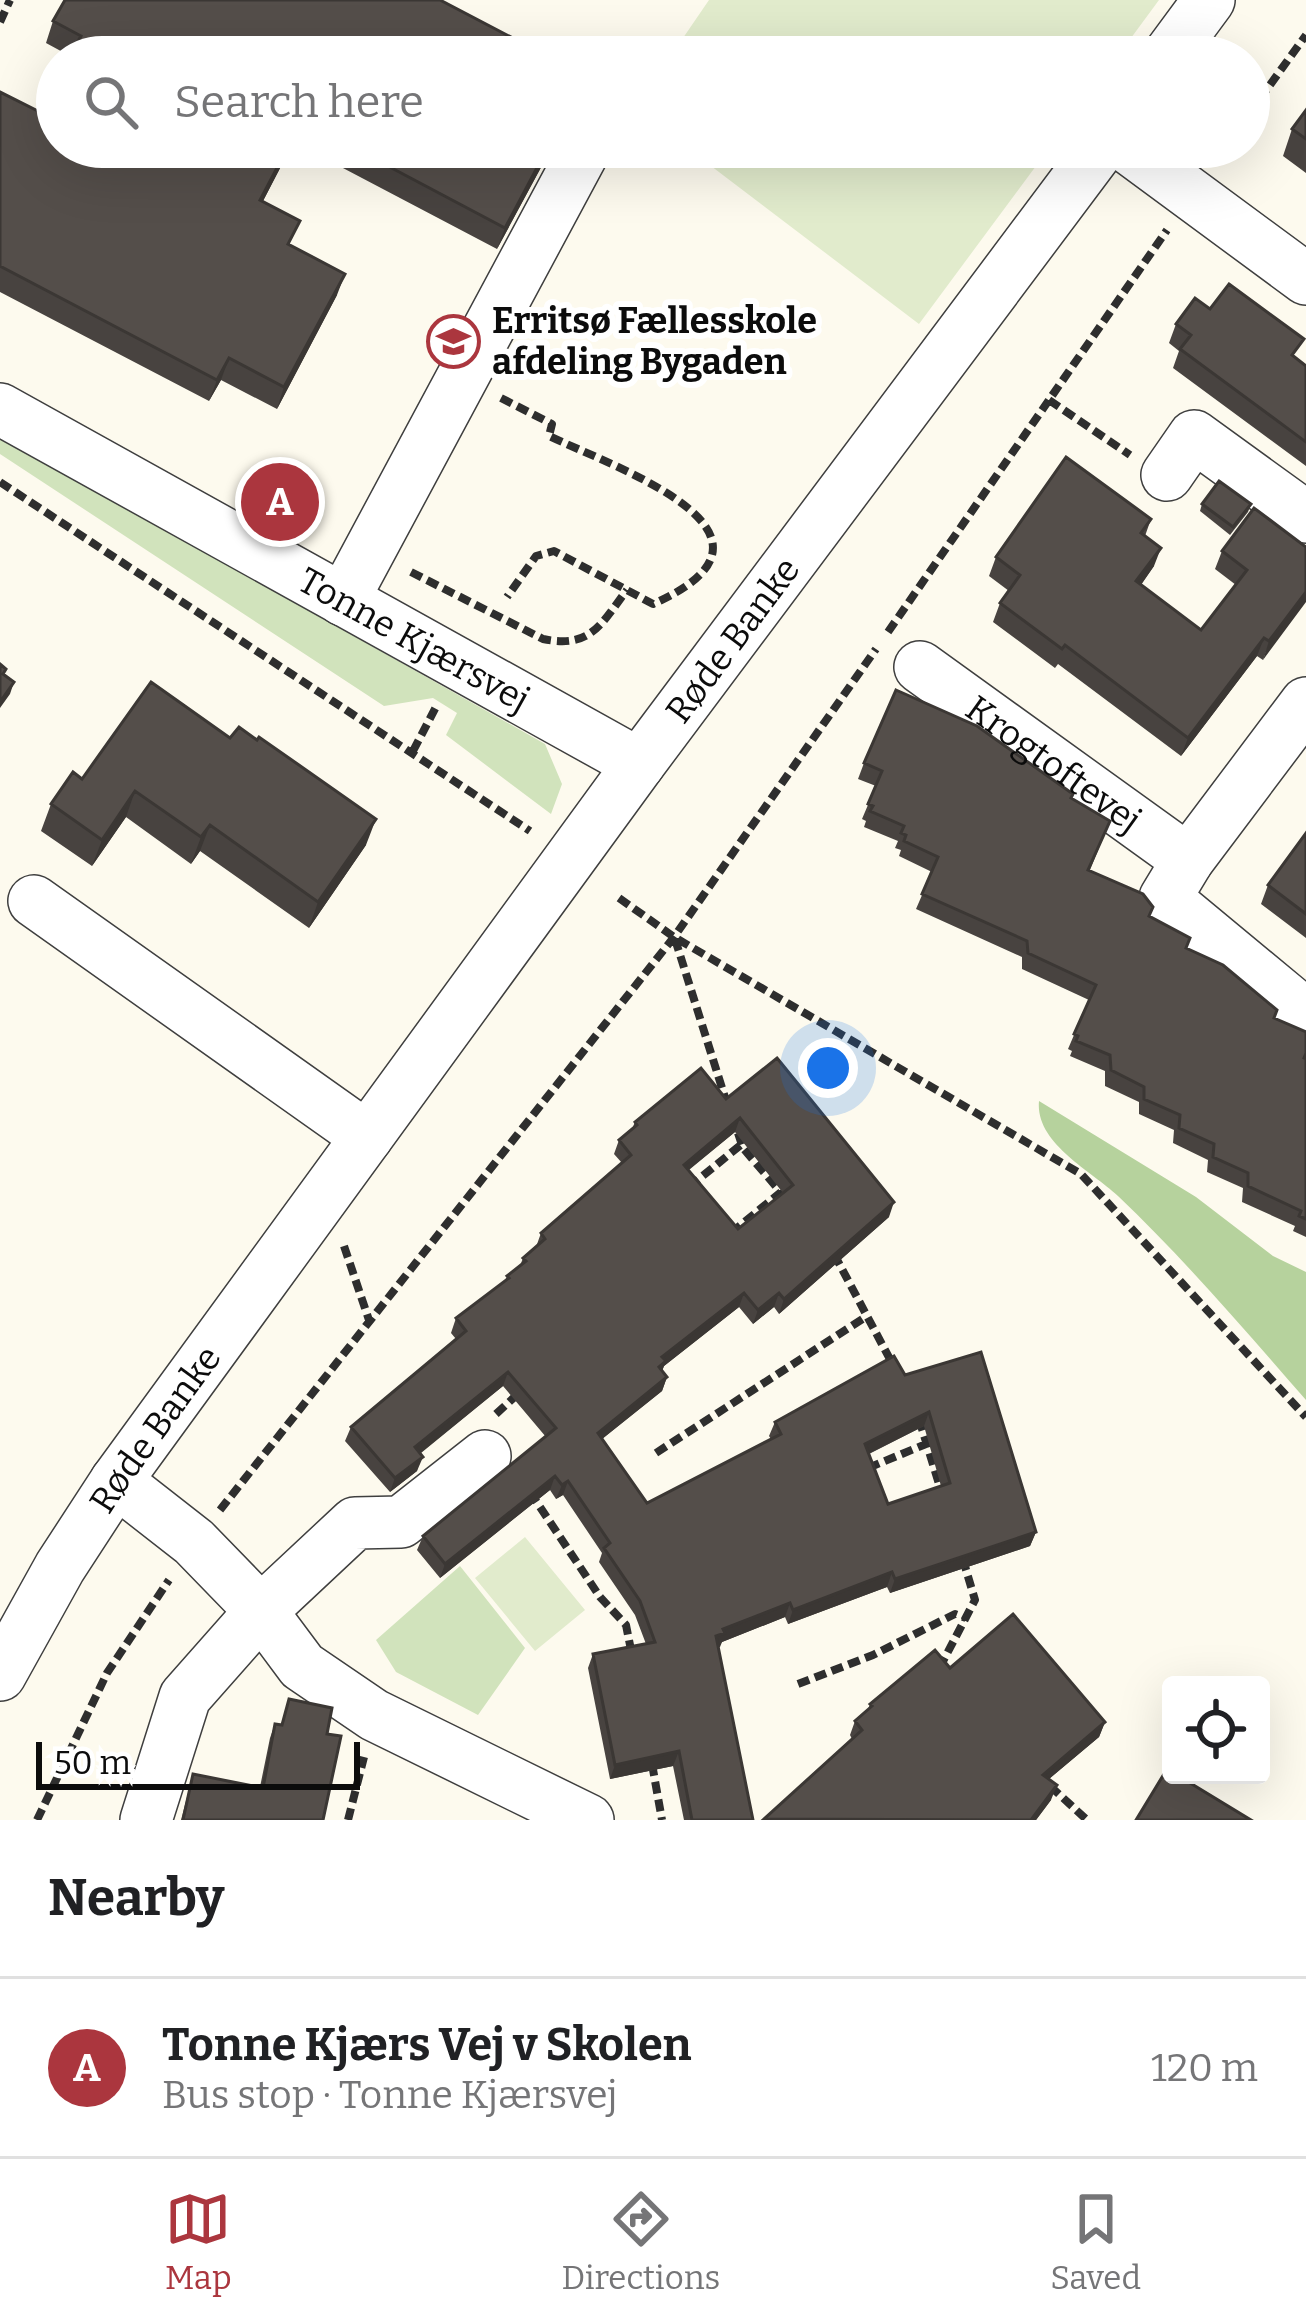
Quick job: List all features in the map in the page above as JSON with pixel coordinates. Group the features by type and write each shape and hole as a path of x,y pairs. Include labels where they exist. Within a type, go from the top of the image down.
{"street":[{"path":"1182,36 1209,0"},
{"path":"353,582 575,168"},
{"name":"Røde Banke","path":"0,1675 59,1567 116,1481 639,764 1085,168"},
{"path":"1155,168 1306,279"},
{"name":"Tonne Kjærsvej","path":"0,409 353,582 639,764"},
{"path":"1167,475 1194,436 1306,517"},
{"name":"Krogtoftevej","path":"920,667 1188,860"},
{"path":"1297,734 1188,860 1166,898 1306,1015"},
{"path":"34,901 368,1137"},
{"path":"146,1820 185,1697 261,1611 355,1523 400,1522 496,1454"},
{"path":"116,1481 194,1542 261,1611 302,1666 374,1715 588,1820"}],"path":[{"path":"0,22 10,0"},
{"path":"1270,85 1306,35"},
{"path":"37,1820 107,1673 194,1542 674,938 1191,195"},
{"path":"462,379 552,424 549,436 666,493 699,514 711,530 713,551 701,574 682,592 653,604 554,551 536,556 507,597"},
{"path":"1049,400 1159,475 1167,475"},
{"path":"0,482 530,831"},
{"path":"353,582 421,573 543,639 566,644 593,634 627,590"},
{"path":"413,751 437,705"},
{"path":"619,898 674,938 1081,1174 1306,1417"},
{"path":"674,938 742,1144 794,1208"},
{"path":"677,1196 742,1144"},
{"path":"716,1245 781,1192"},
{"path":"326,1194 370,1323"},
{"path":"821,1239 835,1255 896,1371"},
{"path":"656,1453 867,1316"},
{"path":"527,1381 496,1454 626,1624 634,1663"},
{"path":"916,1408 947,1510"},
{"path":"851,1475 927,1443"},
{"path":"954,1681 940,1665 975,1600 961,1555"},
{"path":"607,1604 628,1594"},
{"path":"798,1684 955,1614 966,1618"},
{"path":"348,1820 374,1715"},
{"path":"651,1758 662,1820"},
{"path":"1043,1779 1084,1819"}],"green space":[{"path":"709,0 1159,0 1132,36 684,36"},
{"path":"714,168 1034,168 919,324"},
{"path":"0,436 545,744 562,784 551,814 446,735 457,713 433,698 384,706 0,454"},
{"path":"1039,1101 1196,1197 1273,1256 1306,1272 1306,1400 1167,1245 1055,1143 1040,1116"},
{"path":"525,1537 585,1610 535,1651 475,1578"},
{"path":"460,1566 525,1648 478,1715 396,1672 376,1640"}],"building":[{"path":"65,0 440,0 509,36 81,36 53,21"},
{"path":"0,92 36,110 36,168 277,168 260,200 300,221 288,244 345,274 284,387 229,358 217,380 0,266"},
{"path":"1306,110 1306,139 1292,129"},
{"path":"392,168 537,168 505,228"},
{"path":"1229,284 1304,339 1292,355 1306,366 1306,442 1180,349 1191,335 1176,324 1195,298 1210,309"},
{"path":"1066,457 1151,519 1141,533 1161,548 1136,581 1201,630 1247,570 1222,551 1254,508 1306,547 1306,592 1269,641 1264,638 1188,738 1065,645 1062,649 1000,603 1020,575 996,557"},
{"path":"1219,481 1251,504 1233,527 1202,504"},
{"path":"0,664 6,669 3,674 14,682 0,702"},
{"path":"151,682 230,738 239,727 259,737 376,819 318,902 210,825 201,837 135,791 102,840 51,804 73,772 82,779"},
{"path":"896,690 977,726 1073,794 1071,798 1110,821 1088,870 1143,894 1153,907 1149,916 1190,938 1186,948 1223,965 1277,1010 1274,1018 1306,1032 1306,1219 1299,1216 1301,1211 1248,1186 1248,1173 1213,1157 1214,1144 1179,1128 1180,1115 1144,1099 1144,1087 1111,1070 1110,1055 1076,1041 1074,1034 1096,985 1028,953 1027,941 922,894 938,857 904,841 904,826 870,811 873,806 868,804 882,771 864,763"},
{"path":"1306,833 1306,914 1268,885"},
{"path":"777,1058 894,1202 784,1299 779,1293 758,1310 744,1293 662,1357 666,1361 659,1367 667,1377 598,1433 647,1503 781,1434 775,1422 894,1356 905,1375 981,1352 1036,1532 895,1579 892,1572 793,1610 790,1603 723,1629 725,1633 716,1636 753,1820 692,1820 679,1751 615,1765 593,1654 655,1642 640,1601 604,1548 610,1543 568,1481 562,1485 555,1476 445,1564 423,1536 556,1428 508,1372 415,1447 423,1457 395,1478 351,1427 466,1331 456,1318 509,1278 545,1239 541,1233 631,1155 619,1140 635,1122 701,1068 726,1099","holes":["740,1118 793,1185 738,1229 684,1165","929,1412 950,1483 888,1504 865,1444"]},
{"path":"1013,1614 1105,1722 1043,1775 1057,1785 1031,1820 764,1819 862,1730 855,1721 870,1704 935,1650 950,1668"},
{"path":"289,1699 332,1708 327,1734 341,1736 323,1820 183,1820 193,1774 263,1788 275,1724 282,1725"},
{"path":"1162,1777 1162,1784 1192,1784 1251,1820 1136,1820"}],"place":[{"name":"Erritsø Fællesskole afdeling Bygaden","path":"453,341"},
{"name":"Tonne Kjærs Vej v Skolen","path":"280,502"}]}
